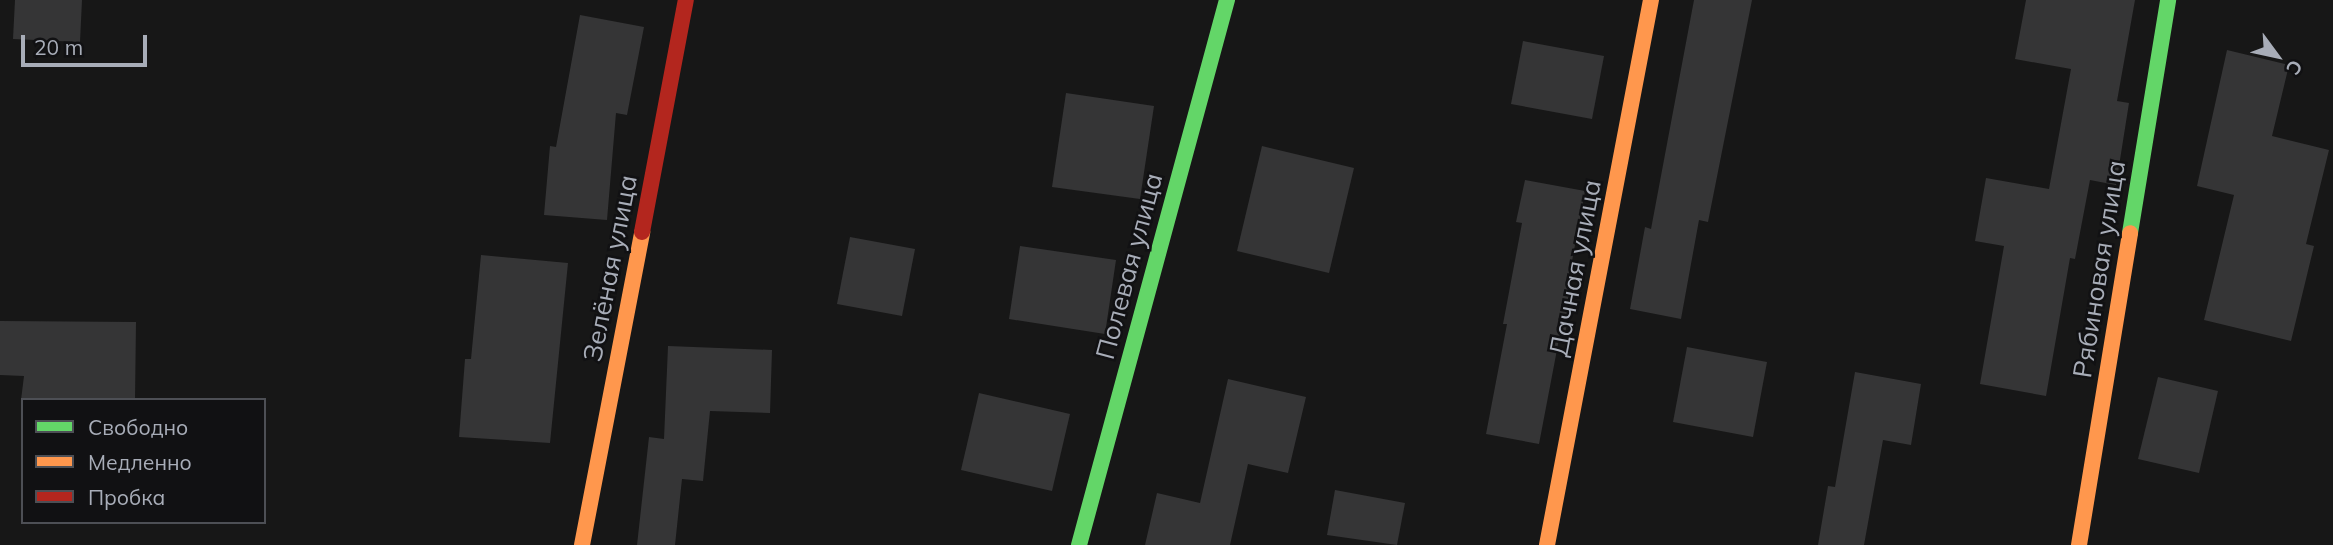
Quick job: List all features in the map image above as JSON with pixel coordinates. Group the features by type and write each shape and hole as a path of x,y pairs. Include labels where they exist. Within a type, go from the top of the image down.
{"street":[{"name":"Зелёная улица","path":"582,545 686,0"},
{"name":"Полевая улица","path":"1079,545 1227,0"},
{"name":"Дачная улица","path":"1547,545 1651,0"},
{"name":"Рябиновая улица","path":"2078,545 2168,0"}],"building":[{"path":"15,0 82,0 80,42 13,39"},
{"path":"1694,0 1752,0 1708,222 1699,220 1681,319 1630,309 1645,227 1651,229"},
{"path":"2026,0 2135,0 2117,101 2129,103 2116,185 2090,180 2075,259 2070,258 2046,396 1980,384 2004,246 1975,241 1986,178 2049,189 2071,69 2015,59"},
{"path":"580,15 644,27 627,115 616,113 607,220 544,215 550,146 556,147"},
{"path":"1523,41 1604,56 1592,119 1511,104"},
{"path":"2227,50 2289,65 2272,136 2329,150 2306,244 2314,246 2291,341 2204,320 2234,195 2197,186"},
{"path":"1066,93 1154,106 1140,199 1052,187"},
{"path":"1262,146 1354,168 1329,273 1237,251"},
{"path":"1525,180 1585,191 1567,288 1573,289 1565,335 1560,334 1539,444 1486,434 1507,324 1503,324 1522,223 1516,222"},
{"path":"850,237 915,249 902,316 837,304"},
{"path":"1020,246 1116,260 1105,334 1009,319"},
{"path":"481,255 568,263 550,443 459,437 465,359 471,359"},
{"path":"0,321 136,322 135,398 21,398 24,376 0,375"},
{"path":"668,346 772,350 770,413 710,411 703,481 682,479 675,545 637,545 649,437 664,439"},
{"path":"1687,347 1767,362 1753,437 1673,422"},
{"path":"1855,372 1921,384 1911,445 1883,440 1864,545 1818,545 1828,486 1835,487"},
{"path":"2158,377 2218,391 2199,473 2138,459"},
{"path":"1228,379 1306,397 1288,473 1248,464 1230,545 1145,545 1157,493 1200,503"},
{"path":"979,393 1070,414 1052,491 961,470"},
{"path":"1335,490 1405,503 1397,545 1327,535"}],"traffic: fast":[{"path":"1079,545 1227,0"},
{"path":"2130,233 2168,0"}],"traffic: slow":[{"path":"1547,545 1651,0"},
{"path":"582,545 642,232"},
{"path":"2079,545 2130,233"}],"traffic: jam":[{"path":"642,232 686,0"}]}
